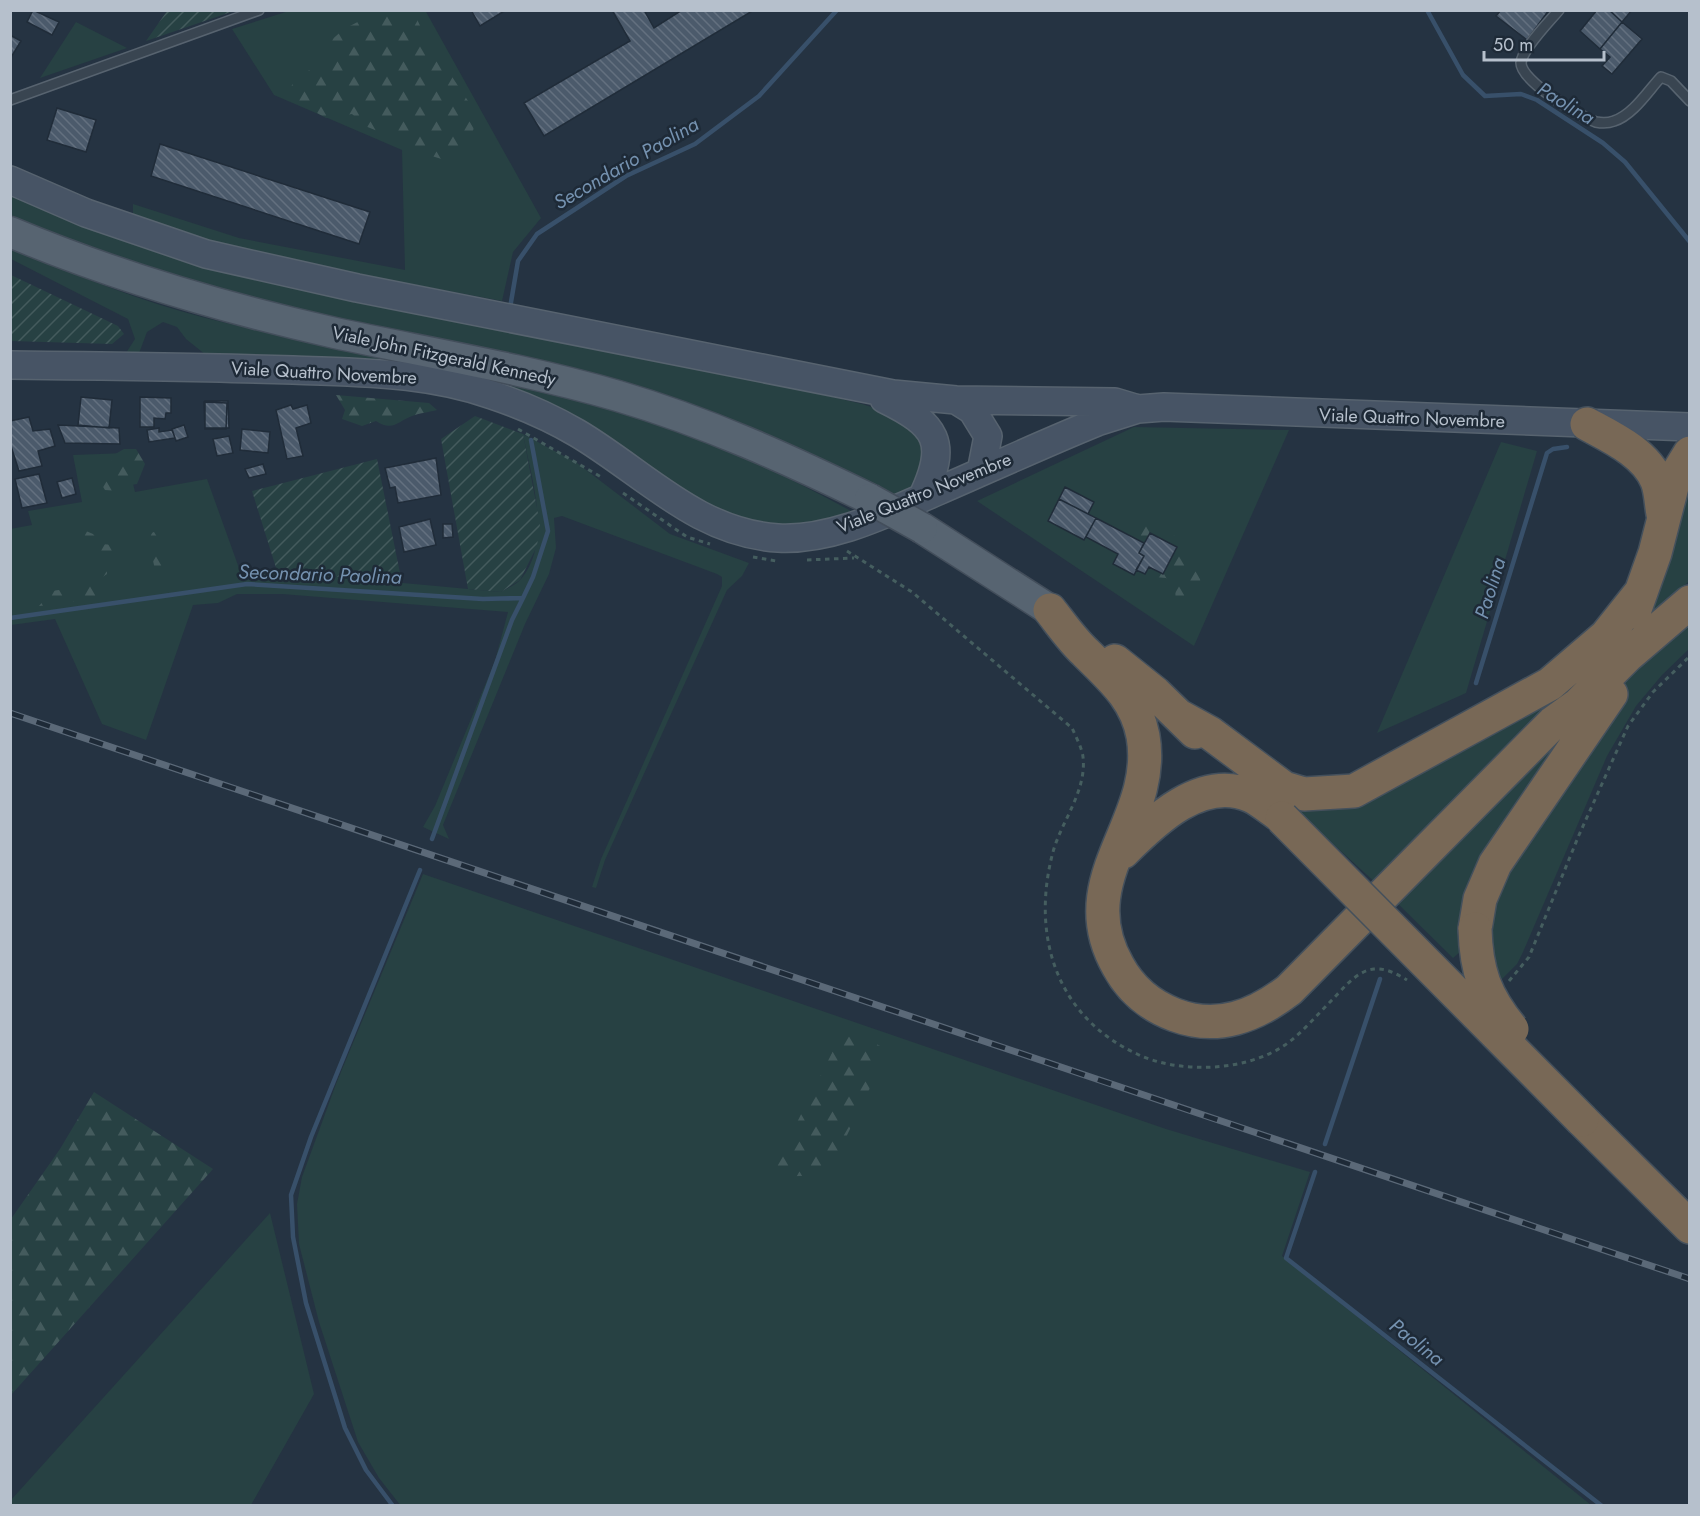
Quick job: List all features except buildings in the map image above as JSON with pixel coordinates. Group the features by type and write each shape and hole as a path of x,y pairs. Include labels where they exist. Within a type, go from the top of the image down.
{"highway":[{"path":"1587,424 1611,437 1644,461 1657,481 1663,514"},
{"path":"1050,610 1083,651 1114,679 1125,693 1137,715 1143,736 1142,786 1103,890 1102,920 1112,955 1123,975 1146,1000 1165,1011 1202,1022 1230,1021 1261,1009 1288,990 1553,723 1609,654 1631,620 1655,553 1663,514 1674,479 1689,453"},
{"path":"1179,716 1210,733 1284,788 1304,794 1354,791 1550,684 1606,636 1641,592"},
{"path":"1553,723 1578,705 1627,656 1684,608"},
{"path":"1582,1120 1560,1080 1522,1041 1491,1001 1479,975 1475,929 1486,885 1512,837 1600,707 1684,608"},
{"path":"1050,610 1155,693 1179,716 1689,1227"},
{"path":"1113,862 1161,816 1197,796 1238,792 1252,796 1280,816"}],"main road":[{"path":"10,180 86,213 150,237 218,257 357,288 864,389 922,398 1115,402 1138,409"},
{"name":"Viale John Fitzgerald Kennedy","path":"10,232 105,269 233,308 579,386 656,408 764,449 870,499 922,528 1050,610"},
{"name":"Viale Quattro Novembre","path":"10,365 295,370 415,375 493,395 534,411 577,433 680,505 708,520 738,531 777,538 824,533 856,525 1082,429 1138,409 1164,407 1689,428"},
{"path":"864,389 915,414 931,431 937,461 922,498"},
{"path":"956,400 972,410 988,436 981,472"},
{"path":"1018,400 1042,408 1082,429"}],"lane":[{"path":"10,100 259,10"},
{"path":"1559,10 1525,51 1521,63 1525,75 1535,85 1597,122 1612,122 1623,117 1661,77 1671,81 1689,101"}],"path":[{"path":"856,558 912,592 1072,728 1083,758 1080,784 1069,817 1054,848 1045,887 1046,927 1056,975 1089,1023 1120,1046 1144,1057 1195,1069 1213,1067 1260,1058 1284,1045 1356,976 1373,969 1391,971 1408,980"},
{"path":"1505,985 1529,957 1579,835 1628,726 1653,692 1689,656"}],"green space":[{"path":"167,10 234,11 146,41"},
{"path":"381,10 413,11 425,36 478,116 461,165 422,153 405,142 365,126 352,114 326,118 285,95 302,75 313,68 327,64 328,43 344,29"},
{"path":"425,10 541,218 513,252 502,301 248,254 133,217 133,204 239,238 405,270 402,150 274,95 232,29 289,11"},
{"path":"76,22 127,48 40,78"},
{"path":"11,191 84,226 173,257 266,280 786,386 862,404 905,418 930,448 920,483 903,493 892,495 452,342 198,288 70,243 11,216"},
{"path":"10,248 129,295 202,317 301,340 502,381 601,406 666,426 791,479 851,511 813,524 765,525 701,505 603,437 343,360 206,355 186,339 177,327 163,322 147,332 138,356 124,356 135,339 128,319 11,259"},
{"path":"11,275 118,326 124,334 112,344 11,341"},
{"path":"336,395 429,403 437,410 412,416 391,426 376,421 362,426 342,419 345,410"},
{"path":"475,416 523,434 540,524 537,546 520,580 501,592 468,589 441,439"},
{"path":"1134,427 1289,430 1194,646 977,501"},
{"path":"523,434 577,463 670,534 749,563 742,576 727,590 605,860 596,888 592,887 601,859 722,586 722,577 717,574 562,516 554,518 556,548 549,574 525,624 443,825 449,839 423,827 435,806 495,661 508,612 282,594 237,594 218,603 193,605 146,740 102,724 55,619 11,625 10,529 32,525 28,511 82,502 73,455 126,453 135,492 207,479 239,568 501,592 521,579 531,563 536,546 537,508"},
{"path":"1501,442 1537,451 1466,693 1377,733"},
{"path":"124,449 136,449 145,464 137,484 123,486 120,492 105,490 97,477 104,465 113,460 112,456"},
{"path":"377,459 402,583 277,571 252,491"},
{"path":"1689,468 1689,581 1643,627"},
{"path":"1138,511 1147,515 1149,522 1163,526 1174,535 1186,559 1199,575 1198,592 1182,609 1176,610 1175,583 1166,578 1134,575 1136,570 1145,574 1149,567 1150,533 1144,543 1135,538 1134,525"},
{"path":"86,531 93,534 101,544 114,545 121,554 110,564 107,574 101,578 99,552 89,549 80,541"},
{"path":"154,532 162,553 160,576 156,574 147,534"},
{"path":"112,585 115,597 39,606 52,591"},
{"path":"1689,614 1689,649 1662,675 1636,706 1607,756 1523,952 1517,964 1500,981 1489,937 1493,894 1622,683"},
{"path":"1567,688 1378,885 1287,802"},
{"path":"1587,705 1460,952 1453,958 1390,896"},
{"path":"423,874 1166,1129 1310,1172 1282,1256 1591,1505 401,1506 379,1478 358,1442 319,1322 299,1244 297,1204 302,1177 336,1084"},
{"path":"845,1036 865,1038 886,1049 886,1055 831,1168 825,1175 774,1177 775,1166 837,1043"},
{"path":"94,1092 213,1169 11,1395 11,1219 60,1149"},
{"path":"270,1213 314,1394 251,1505 11,1505 11,1500"}],"waterway":[{"name":"Secondario Paolina","path":"510,308 518,261 537,234 626,176 695,144 759,96 837,10"},
{"name":"Paolina","path":"1427,10 1463,75 1485,96 1521,94 1537,100 1603,143 1625,162 1690,242"},
{"name":"Secondario Paolina","path":"10,618 247,584 483,599 523,598 533,577 548,531 531,440"},
{"name":"Paolina","path":"1476,683 1547,453 1553,449 1567,447"},
{"name":"Secondario Paolina","path":"432,839 512,620 523,598"},
{"path":"393,1506 366,1470 345,1428 306,1303 293,1237 291,1195 311,1137 420,870"},
{"name":"Paolina","path":"1325,1144 1380,979"},
{"name":"Paolina","path":"1315,1172 1286,1258 1602,1506"}],"railway":[{"path":"10,713 1690,1279"}]}
